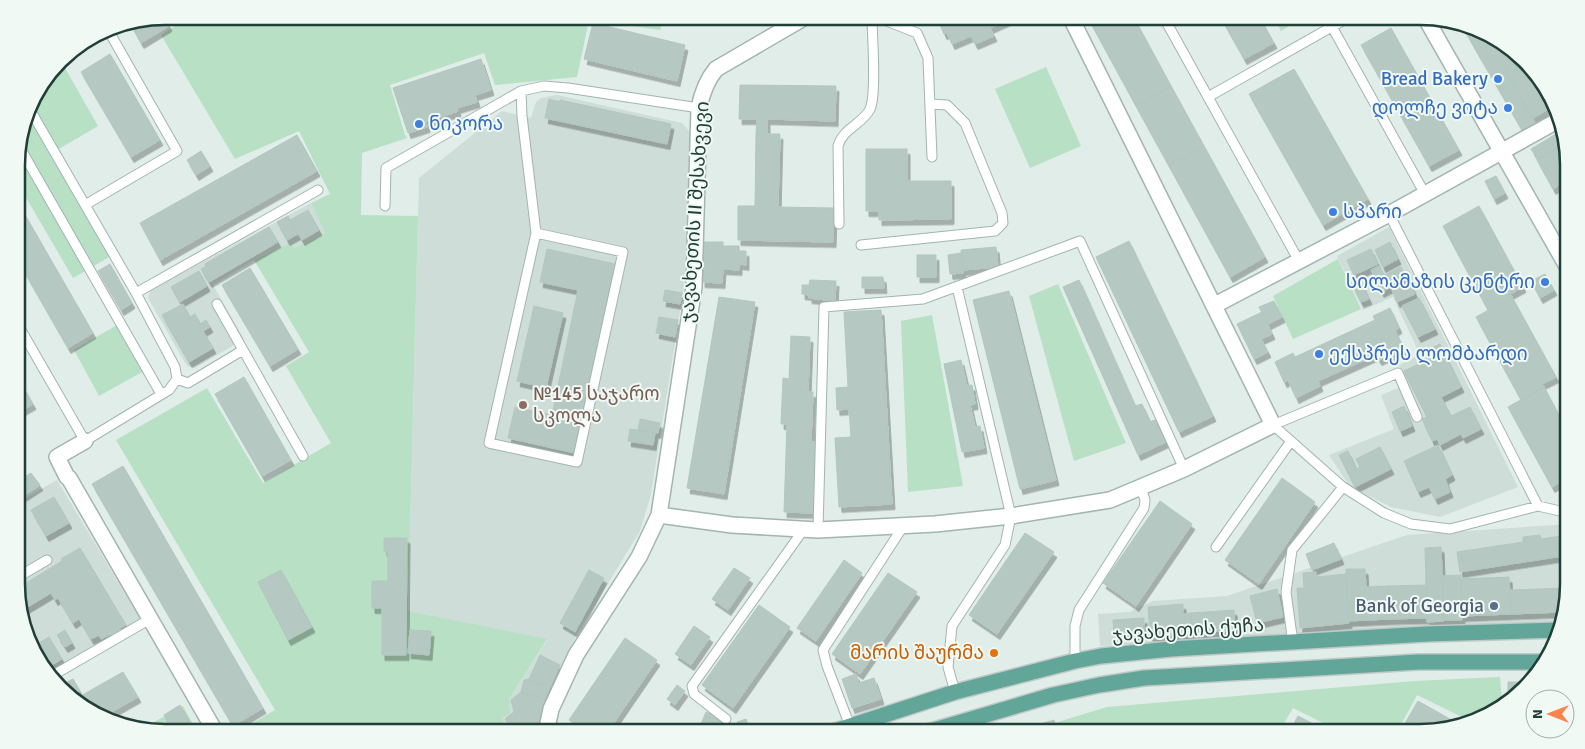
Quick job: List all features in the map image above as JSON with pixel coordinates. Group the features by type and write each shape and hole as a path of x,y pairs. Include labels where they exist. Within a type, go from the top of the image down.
{"main road":[{"name":"ჯავახეთის ქუჩა","path":"856,724 955,692 1100,656 1171,649 1427,634 1552,630"},
{"path":"955,724 1054,695 1144,678 1418,662 1536,662"}],"street":[{"name":"ჯავახეთის II შესახვევი","path":"548,724 551,709 576,656 639,557 659,515 694,287 699,108 702,91 710,75 716,69 792,25"},
{"path":"659,515 732,525 811,529 904,525 1011,516 1110,500 1184,469 1273,425 1074,25"},
{"path":"1430,26 1560,254"},
{"path":"1214,306 1502,153 1553,124"},
{"path":"85,441 57,457 211,724"}],"lane":[{"path":"839,224 838,146 840,137 866,116 873,100 873,25"},
{"path":"896,25 917,33 928,58 932,157"},
{"path":"1167,25 1299,261"},
{"path":"1208,97 1335,25"},
{"path":"1332,27 1425,194"},
{"path":"85,205 177,151 111,36"},
{"path":"385,206 386,168 521,91 544,86 568,88 699,108"},
{"path":"521,91 522,116 536,234 489,443 577,462 623,252 536,234"},
{"path":"861,245 996,231 1003,223 1002,213 965,123 948,105 930,104"},
{"path":"25,344 85,441 169,390 177,379 175,367 136,293 34,117"},
{"path":"25,156 161,394"},
{"path":"136,293 318,190"},
{"path":"1388,214 1538,506"},
{"path":"726,718 694,694 692,686 811,529 824,307 923,299 1080,241 1184,469"},
{"path":"955,692 948,667 952,626 1005,545 1011,516 957,287"},
{"path":"217,304 303,456"},
{"path":"177,379 188,383 243,350"},
{"path":"1417,417 1398,372 1273,425 1343,486 1384,513 1411,524 1450,529 1538,506 1560,509"},
{"path":"1216,547 1291,441"},
{"path":"1293,642 1286,592 1292,550 1343,486"},
{"path":"1075,661 1075,626 1079,610 1144,508 1145,500 1141,488"},
{"path":"849,724 822,650 904,525"},
{"path":"25,573 47,560"},
{"path":"57,673 150,619"}],"shaded area":[{"name":"№145 საჯარო სკოლა","path":"557,95 682,123 690,132 694,146 684,286 651,494 640,531 577,634 549,690 540,724 504,724 502,717 509,699 547,640 408,611 419,178 502,111 531,118 536,102 541,98"},
{"path":"311,203 325,233 296,249 290,243 254,260 213,285 244,339 195,368 187,366 148,298 151,290"},
{"path":"1389,227 1518,487 1440,517 1391,507 1350,487 1329,455 1394,429 1381,395 1408,384 1399,365 1420,355 1393,297 1363,310 1337,256"},
{"path":"57,480 142,622 55,670 36,638 26,602 25,498"},
{"path":"1560,525 1559,602 1554,623 1376,629 1100,646 1098,614 1129,612 1153,601 1227,596 1407,535"}],"green space":[{"path":"177,25 588,25 577,77 495,85 484,53 390,85 407,138 362,153 361,215 418,216 408,611 547,639 509,699 510,714 502,717 504,724 251,724 275,710 116,440 207,388 263,483 331,443 286,366 309,352 254,260 290,243 296,248 325,233 311,203 330,194 299,131 235,159 161,35"},
{"path":"624,25 662,25 660,30"},
{"path":"1278,25 1291,25 1281,31"},
{"path":"1046,67 1081,146 1030,168 995,89"},
{"path":"65,68 98,126 52,153 111,256 73,278 25,196 25,156 30,129 39,103"},
{"path":"1338,259 1361,309 1293,339 1273,296"},
{"path":"1058,284 1126,443 1074,461 1029,296"},
{"path":"932,315 963,486 908,492 901,321"},
{"path":"119,324 144,371 99,396 74,350"},
{"path":"1500,677 1502,697 1482,710 1463,717 1417,695 1401,724 1325,724 1293,708 1284,724 1051,724 1107,707 1414,681"},
{"path":"183,706 193,724 165,724 152,723"}],"building":[{"path":"168,25 169,26 141,43 133,29"},
{"path":"592,25 601,25 685,45 677,81 584,59"},
{"path":"940,25 997,25 990,28 994,36 975,44 971,36 952,44 947,33 944,34"},
{"path":"1092,25 1138,25 1171,86 1136,106"},
{"path":"1225,25 1264,25 1274,43 1244,59"},
{"path":"1391,28 1459,150 1429,166 1361,45"},
{"path":"1466,32 1490,45 1477,52"},
{"path":"1491,44 1508,56 1500,61 1512,83 1499,90 1477,52"},
{"path":"110,54 160,140 131,157 81,72"},
{"path":"1508,56 1526,75 1512,83 1500,61"},
{"path":"481,59 491,90 475,95 477,102 457,108 458,111 426,122 427,127 408,133 393,88"},
{"path":"1294,69 1368,199 1323,225 1249,94"},
{"path":"1526,75 1541,95 1548,109 1533,118 1512,83"},
{"path":"1512,83 1535,123 1522,130 1499,90"},
{"path":"740,85 836,86 835,121 767,119 767,134 756,134 757,119 739,119"},
{"path":"1171,86 1204,146 1169,166 1136,106"},
{"path":"549,99 671,124 667,144 545,118"},
{"path":"756,134 780,134 778,207 834,208 833,242 738,240 738,206 755,206"},
{"path":"1556,134 1559,146 1538,160 1531,149"},
{"path":"297,135 317,171 160,260 140,223"},
{"path":"1204,146 1265,257 1230,277 1169,166"},
{"path":"1559,146 1560,168 1550,152"},
{"path":"866,149 907,149 907,181 951,181 951,219 879,220 879,211 866,211"},
{"path":"201,151 210,166 196,175 187,160"},
{"path":"1550,152 1560,168 1560,184 1553,189 1537,160"},
{"path":"1496,176 1505,193 1494,199 1485,181"},
{"path":"1479,206 1523,287 1510,294 1512,297 1488,310 1443,226"},
{"path":"308,210 319,230 302,240 290,220"},
{"path":"25,215 93,333 68,348 25,273"},
{"path":"288,216 298,234 287,240 277,222"},
{"path":"269,227 278,242 209,282 201,269 206,266 205,264"},
{"path":"1129,241 1213,416 1179,432 1096,257"},
{"path":"703,242 723,242 723,246 739,246 739,251 746,251 746,265 739,264 739,270 723,269 722,283 702,282"},
{"path":"1390,242 1398,259 1383,267 1375,250"},
{"path":"996,247 998,267 963,270 961,250"},
{"path":"547,249 615,264 575,453 508,438 515,407 552,415 578,290 540,282"},
{"path":"1371,249 1378,264 1354,275 1347,260"},
{"path":"961,253 963,273 950,274 948,255"},
{"path":"917,255 936,255 936,277 917,277"},
{"path":"110,264 132,303 121,310 98,271"},
{"path":"1379,266 1384,275 1401,267 1407,279 1381,292 1371,270"},
{"path":"250,268 298,349 270,366 222,285"},
{"path":"199,271 207,286 180,302 171,287"},
{"path":"1545,274 1554,290 1540,298 1531,281"},
{"path":"862,277 883,277 884,288 862,288"},
{"path":"810,280 836,281 835,301 809,298 809,295 802,294 802,285 809,285"},
{"path":"1079,280 1135,406 1142,404 1150,422 1157,419 1166,442 1138,455 1063,287"},
{"path":"1410,282 1415,294 1397,302 1392,290"},
{"path":"1362,284 1369,299 1361,302 1354,288"},
{"path":"665,290 682,293 680,304 663,301"},
{"path":"1009,291 1056,480 1020,489 973,300"},
{"path":"719,297 755,302 724,494 687,488"},
{"path":"1512,297 1556,377 1542,384 1544,387 1521,400 1476,317"},
{"path":"1419,298 1435,329 1418,337 1402,306"},
{"path":"1274,301 1282,317 1268,324 1259,307"},
{"path":"183,304 190,317 195,314 200,324 206,320 210,327 203,331 213,348 189,362 162,315"},
{"path":"534,306 563,313 546,388 517,381"},
{"path":"1390,308 1399,328 1395,330 1403,349 1379,360 1376,355 1318,381 1320,386 1296,398 1288,380 1284,382 1275,362 1293,353 1295,357 1375,320 1373,316"},
{"path":"881,310 892,504 839,507 835,438 851,437 849,409 837,410 836,388 848,387 844,312"},
{"path":"1262,312 1272,334 1261,339 1268,352 1254,359 1237,324"},
{"path":"659,317 678,320 675,337 656,333"},
{"path":"791,336 810,337 808,392 813,392 811,442 817,442 814,513 784,512 787,424 781,424 783,378 789,379"},
{"path":"1440,344 1461,387 1441,397 1451,416 1470,407 1481,429 1463,438 1461,434 1440,445 1437,439 1432,441 1422,419 1427,417 1404,371 1425,361 1421,353"},
{"path":"961,360 967,386 972,385 975,404 970,405 975,427 980,426 984,448 962,452 944,364"},
{"path":"244,377 291,460 262,476 215,394"},
{"path":"1544,387 1560,417 1560,482 1552,487 1508,407"},
{"path":"25,390 33,404 25,408"},
{"path":"1404,406 1412,426 1400,431 1392,412"},
{"path":"640,419 660,423 658,433 638,430"},
{"path":"630,429 655,433 653,445 628,441"},
{"path":"1438,445 1452,475 1445,479 1450,492 1435,499 1429,487 1418,492 1404,461"},
{"path":"1380,447 1391,469 1355,487 1348,473 1360,467 1356,459"},
{"path":"1348,451 1356,469 1348,473 1339,455"},
{"path":"123,466 263,708 236,724 232,724 92,484"},
{"path":"31,473 40,485 25,495 25,477"},
{"path":"1282,478 1315,502 1259,584 1225,560"},
{"path":"54,497 69,523 46,536 31,510"},
{"path":"1160,501 1192,524 1136,606 1103,583"},
{"path":"1025,533 1054,552 997,634 969,615"},
{"path":"1540,535 1541,539 1560,536 1560,556 1460,572 1457,552 1523,542 1523,537"},
{"path":"384,538 407,538 406,655 382,655 382,608 372,608 372,581 388,581 388,551 384,551"},
{"path":"1334,543 1341,559 1312,570 1306,554"},
{"path":"1441,547 1444,621 1427,622 1425,548"},
{"path":"80,548 126,625 120,628 122,631 112,637 111,634 101,639 99,635 91,639 79,619 73,623 58,598 55,600 51,593 27,607 25,584 62,561 61,559"},
{"path":"844,560 862,573 816,641 797,628"},
{"path":"734,568 750,578 728,610 712,599"},
{"path":"1346,569 1365,569 1366,587 1388,586 1389,619 1348,621"},
{"path":"281,570 312,627 288,640 258,582"},
{"path":"589,570 604,578 575,632 560,623"},
{"path":"1316,572 1316,577 1346,574 1349,623 1300,628 1297,588 1304,588 1303,573"},
{"path":"888,573 917,592 860,674 832,654"},
{"path":"1461,575 1462,620 1444,620 1442,576"},
{"path":"1509,577 1511,614 1462,616 1461,579"},
{"path":"1426,585 1427,618 1389,619 1388,586"},
{"path":"1560,588 1557,612 1511,614 1510,590"},
{"path":"1277,589 1283,617 1257,623 1250,596"},
{"path":"1183,604 1183,614 1191,613 1192,633 1150,636 1148,607"},
{"path":"759,605 790,627 733,708 702,685"},
{"path":"1234,610 1235,630 1192,633 1191,613"},
{"path":"1144,618 1144,634 1114,635 1113,620"},
{"path":"694,626 710,637 691,665 675,654"},
{"path":"65,630 72,643 65,647 57,635"},
{"path":"410,630 431,631 429,655 408,653"},
{"path":"49,637 62,659 52,665 39,643"},
{"path":"625,638 657,660 613,724 575,724 569,720"},
{"path":"540,655 560,665 549,689 529,679"},
{"path":"123,672 138,697 110,713 81,696"},
{"path":"856,674 859,683 874,678 881,699 852,708 842,679"},
{"path":"73,679 80,691 77,693 66,683"},
{"path":"529,679 549,689 545,699 521,692 524,680"},
{"path":"1508,682 1520,682 1512,689 1508,692"},
{"path":"677,685 685,691 675,705 667,699"},
{"path":"521,692 545,699 538,724 508,724 505,719 514,712 511,700"},
{"path":"1418,701 1452,720 1429,724 1405,724"},
{"path":"180,705 191,724 169,724 164,715"},
{"path":"706,712 728,722 727,724 701,724"},
{"path":"1298,716 1314,724 1294,724"},
{"path":"746,719 748,724 738,724 737,722"},
{"path":"1054,720 1056,724 1040,724"}],"place":[{"name":"Bread Bakery","path":"1498,79"},
{"name":"დოლჩე ვიტა","path":"1508,108"},
{"name":"ნიკორა","path":"419,124"},
{"name":"სპარი","path":"1333,212"},
{"name":"სილამაზის ცენტრი","path":"1545,282"},
{"name":"ექსპრეს ლომბარდი","path":"1319,354"},
{"name":"№145 საჯარო სკოლა","path":"523,405"},
{"name":"Bank of Georgia","path":"1494,606"},
{"name":"მარის შაურმა","path":"994,653"}]}
